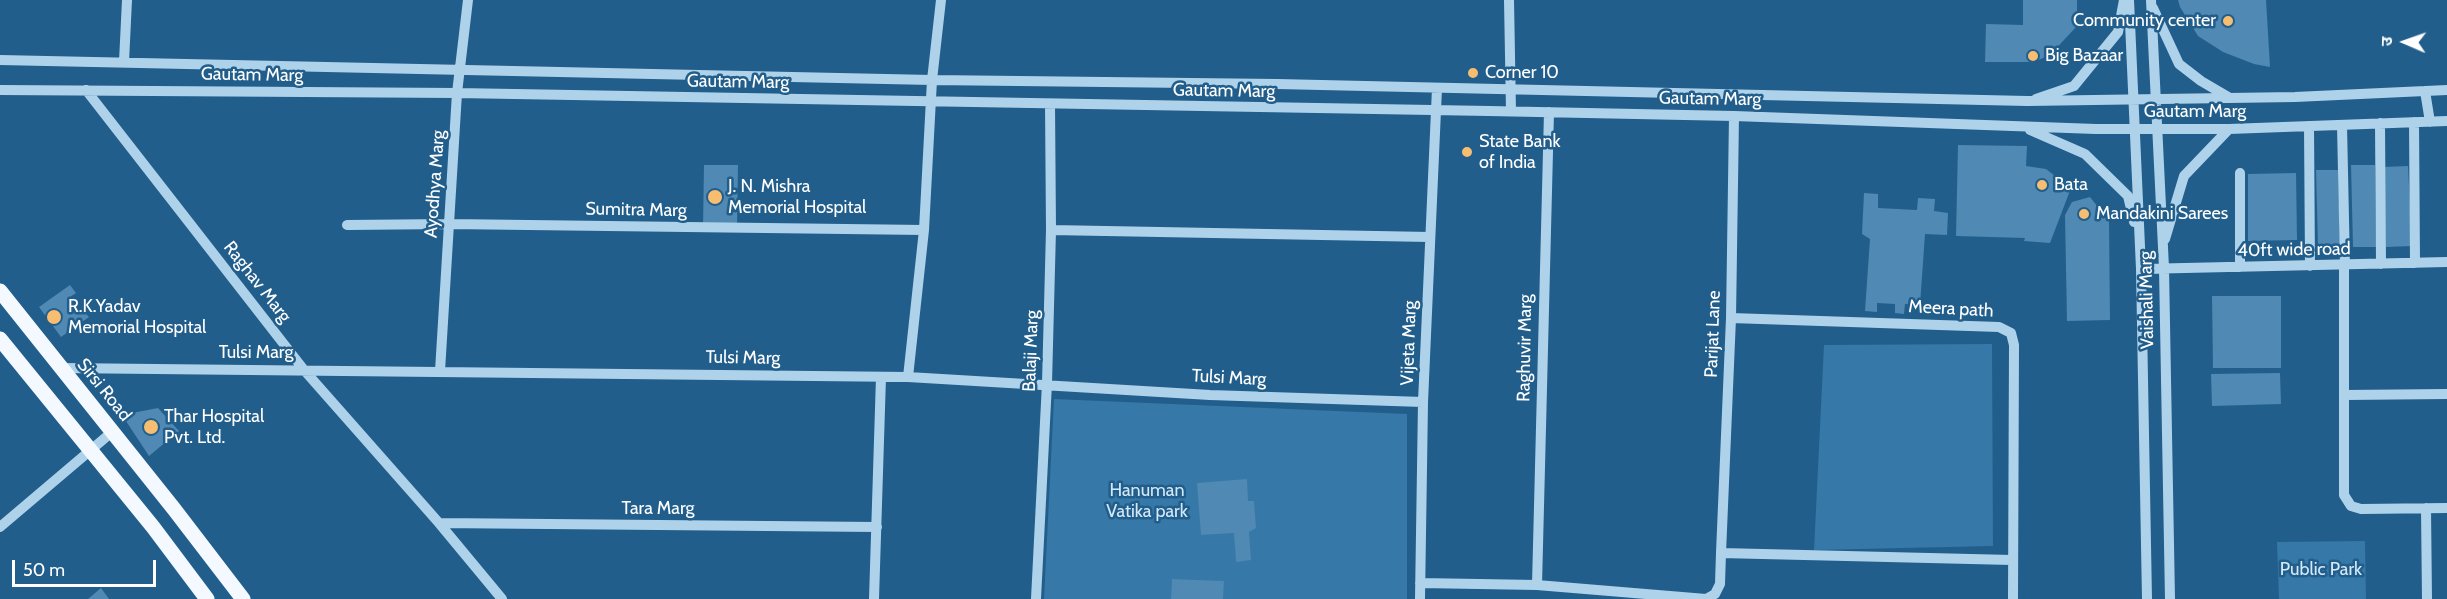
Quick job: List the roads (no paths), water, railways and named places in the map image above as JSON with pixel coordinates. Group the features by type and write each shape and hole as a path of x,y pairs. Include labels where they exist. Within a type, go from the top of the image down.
{"main road":[{"name":"Sirsi Road","path":"0,291 243,599"},
{"path":"0,339 207,599"}],"street":[{"path":"124,62 127,0"},
{"name":"Ayodhya Marg","path":"440,371 457,93 468,0"},
{"path":"908,377 924,230 932,80 941,0"},
{"path":"1509,0 1511,111"},
{"path":"2027,101 2074,86 2118,32 2124,0"},
{"name":"Vaishali Marg","path":"2129,0 2135,100 2140,269 2146,599"},
{"path":"2151,1 2179,64 2201,81 2230,98"},
{"name":"Vaishali Marg","path":"2151,1 2163,249 2169,599"},
{"name":"Gautam Marg","path":"0,60 2027,101 2157,100 2447,90"},
{"name":"Vijeta Marg","path":"1420,599 1423,402 1437,88"},
{"name":"Gautam Marg","path":"0,90 457,93 1511,111 2136,129 2229,129 2447,121"},
{"name":"Raghav Marg","path":"87,90 304,370 439,523 502,599"},
{"path":"2425,91 2430,122"},
{"name":"Balaji Marg","path":"1036,599 1047,383 1051,230 1050,104"},
{"name":"Raghuvir Marg","path":"1537,585 1549,112"},
{"name":"Parijat Lane","path":"1537,585 1706,599 1715,594 1720,584 1731,318 1734,116"},
{"path":"2414,122 2415,263"},
{"path":"2379,123 2381,264"},
{"path":"2342,125 2344,495 2351,506 2361,509 2447,508"},
{"path":"2309,126 2310,266"},
{"path":"2025,127 2085,154 2128,196 2139,248"},
{"path":"2163,249 2184,176 2229,129"},
{"path":"2240,173 2240,267"},
{"name":"Sumitra Marg","path":"347,225 449,224 924,230"},
{"path":"1051,230 1430,237"},
{"name":"40ft wide road","path":"2140,269 2447,262"},
{"name":"Meera path","path":"1731,318 2000,327 2011,333 2014,345 2013,599"},
{"name":"Tulsi Marg","path":"61,368 908,377 1047,383 1210,395 1423,402"},
{"path":"874,599 881,377"},
{"path":"2345,395 2447,394"},
{"path":"0,527 112,432"},
{"path":"2426,508 2427,599"},
{"name":"Tara Marg","path":"439,523 877,527"},
{"path":"1721,554 2012,560"},
{"path":"1420,583 1537,585"}],"place":[{"name":"Community center","path":"2228,21"},
{"name":"Big Bazaar","path":"2033,56"},
{"name":"Corner 10","path":"1473,73"},
{"name":"State Bank of India","path":"1467,152"},
{"name":"Bata","path":"2042,185"},
{"name":"J. N. Mishra Memorial Hospital","path":"715,197"},
{"name":"Mandakini Sarees","path":"2084,214"},
{"name":"R.K.Yadav Memorial Hospital","path":"54,317"},
{"name":"Thar Hospital Pvt. Ltd.","path":"151,427"}],"park label":[{"name":"Hanuman Vatika park","path":"1147,501"},
{"name":"Public Park","path":"2321,570"}]}
